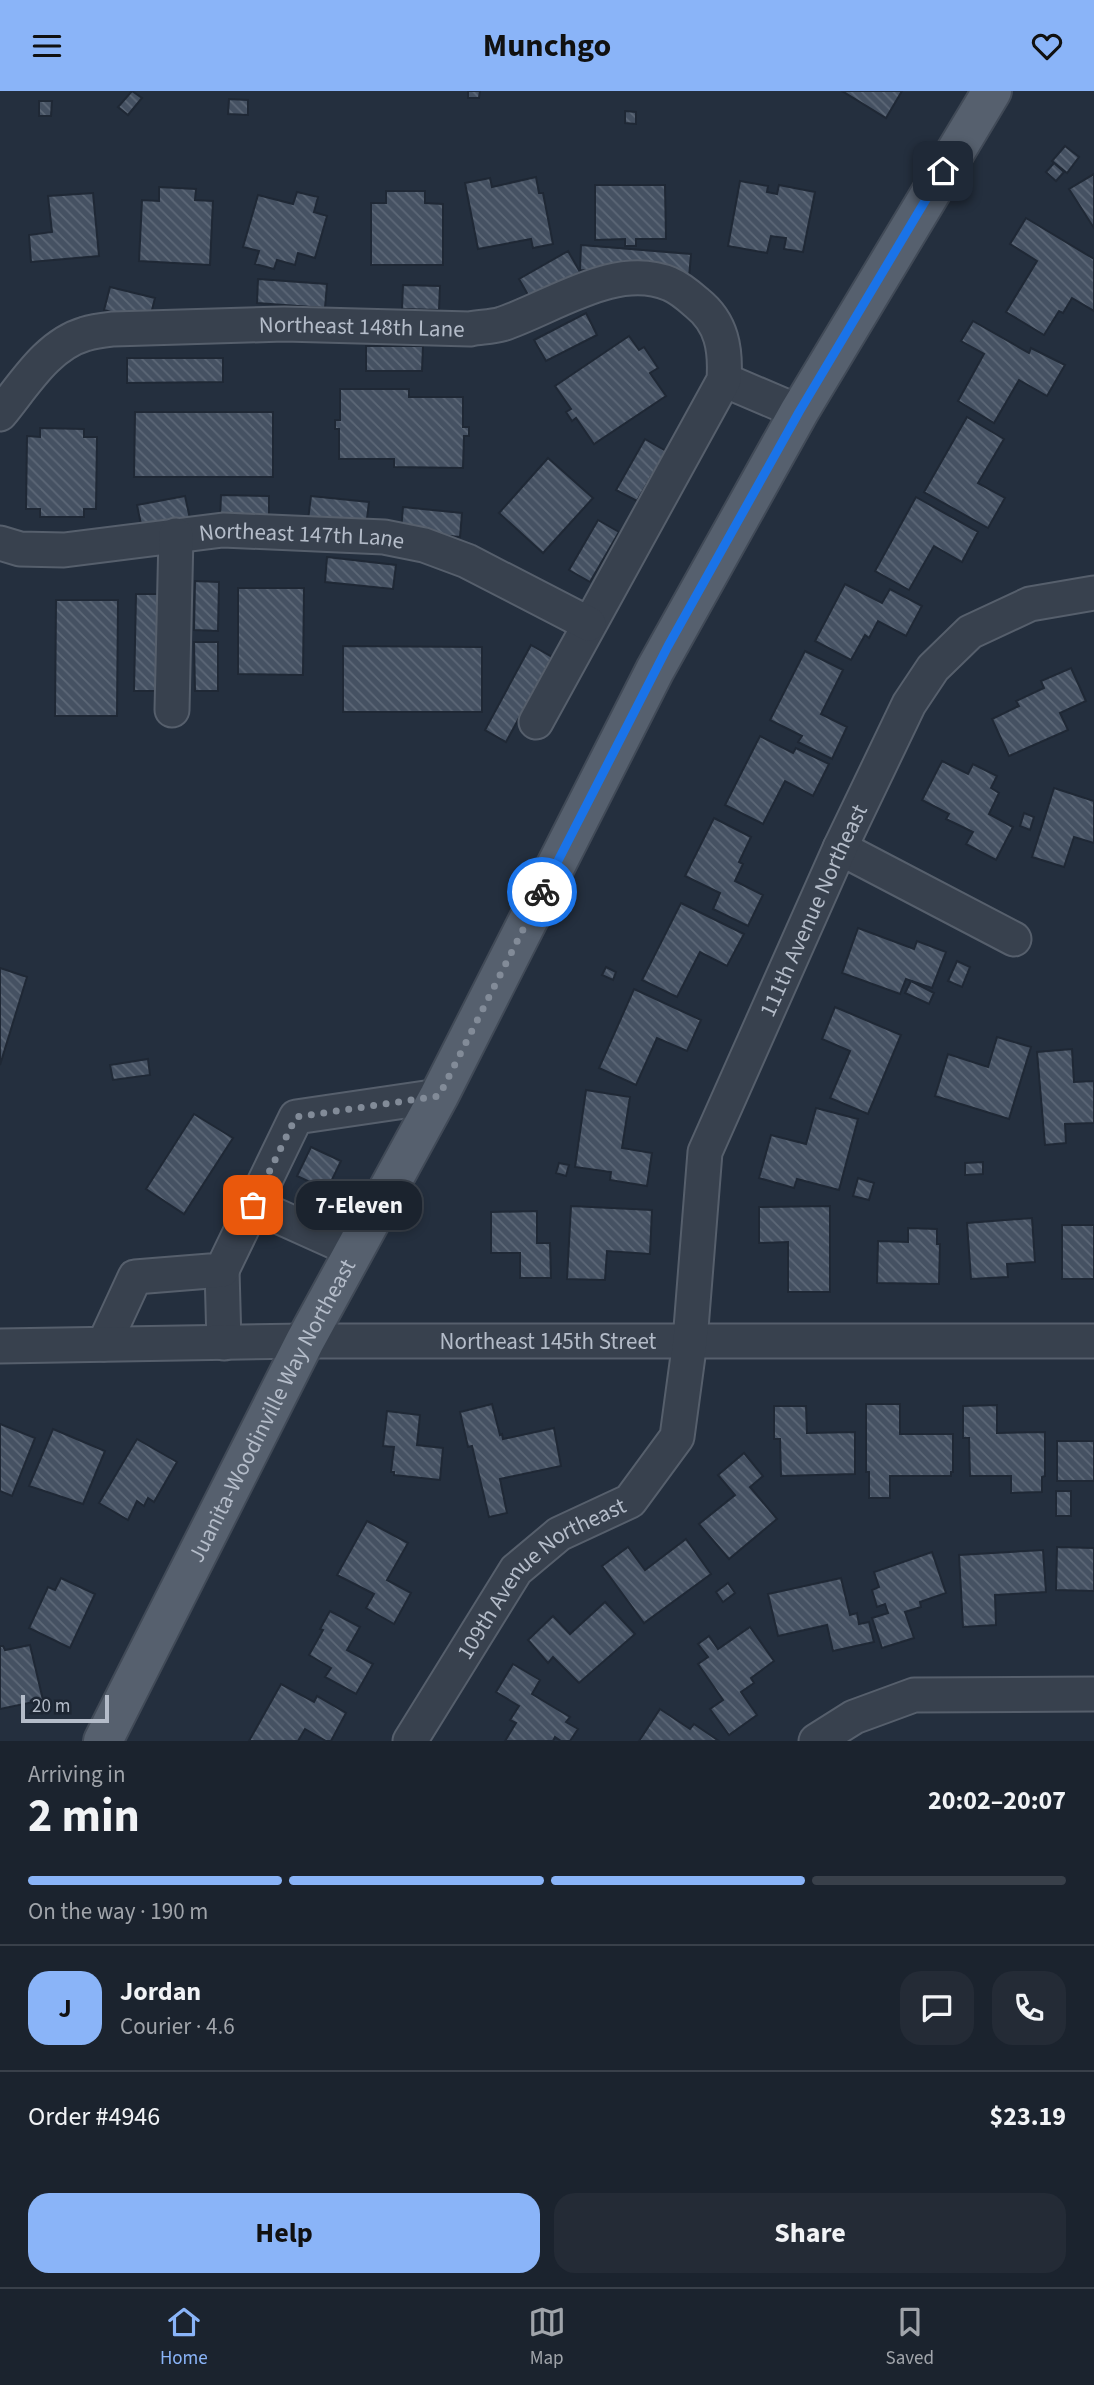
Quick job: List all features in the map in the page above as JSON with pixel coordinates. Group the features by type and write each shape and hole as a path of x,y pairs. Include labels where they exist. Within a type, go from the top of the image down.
{"main road":[{"name":"Juanita-Woodinville Way Northeast","path":"103,1741 306,1341 439,1096 655,670 799,412 992,91"}],"street":[{"name":"Northeast 148th Lane","path":"0,414 39,366 64,343 85,334 113,329 284,324 470,329 500,324 610,280 644,278 671,284 708,312 723,338 724,380"},
{"path":"536,722 724,380 799,412"},
{"name":"Northeast 147th Lane","path":"0,543 20,549 64,550 223,530 384,537 424,545 467,561 589,624"},
{"path":"172,710 176,535"},
{"name":"111th Avenue Northeast","path":"690,1341 705,1152 840,848 909,704 933,668 970,632 1030,604 1094,593"},
{"path":"840,848 1014,939"},
{"path":"224,1343 222,1270 296,1117 439,1096"},
{"path":"253,1205 355,1251"},
{"path":"104,1344 135,1277 222,1270"},
{"name":"Northeast 145th Street","path":"0,1346 306,1341 1094,1341"},
{"name":"109th Avenue Northeast","path":"410,1741 516,1570 559,1534 630,1501 677,1437 690,1341"},
{"path":"817,1741 854,1717 914,1695 1094,1694"}],"building":[{"path":"132,91 142,98 128,115 118,107"},
{"path":"468,91 480,91 479,98 468,98"},
{"path":"842,91 902,91 886,118"},
{"path":"229,99 248,100 248,115 228,114"},
{"path":"39,101 52,101 51,116 39,116"},
{"path":"625,111 636,112 636,124 625,123"},
{"path":"1065,146 1079,157 1067,173 1052,161"},
{"path":"1054,163 1064,172 1056,181 1046,172"},
{"path":"1094,174 1094,228 1069,189"},
{"path":"536,177 539,193 543,193 553,244 533,248 531,239 478,249 465,183 490,178 492,187"},
{"path":"740,181 768,186 767,192 777,194 779,185 815,192 803,252 784,249 786,238 771,236 767,253 728,246"},
{"path":"595,185 665,185 666,239 636,239 636,246 625,246 625,239 595,240"},
{"path":"159,187 196,189 195,200 213,201 210,265 139,261 142,200 159,201"},
{"path":"386,191 425,191 425,203 443,204 443,265 371,265 371,203 386,203"},
{"path":"297,192 318,197 314,212 327,216 315,258 298,253 295,265 277,260 274,269 255,264 259,251 243,247 258,195 293,204"},
{"path":"93,193 99,256 31,262 29,235 52,232 48,196"},
{"path":"1026,218 1094,259 1094,311 1072,298 1063,313 1059,311 1044,335 1006,312 1037,261 1010,244"},
{"path":"581,245 691,254 689,278 580,270"},
{"path":"568,251 580,272 531,300 519,279"},
{"path":"258,279 327,284 325,308 257,303"},
{"path":"403,285 440,286 439,310 402,309"},
{"path":"110,287 155,298 149,322 104,310"},
{"path":"586,313 597,335 546,361 534,340"},
{"path":"973,321 1029,353 1031,348 1065,365 1047,396 1019,380 994,423 958,401 984,354 961,341"},
{"path":"629,336 639,350 644,347 658,368 650,373 666,396 594,444 576,418 572,421 566,412 571,409 555,386"},
{"path":"366,346 423,346 422,371 366,371"},
{"path":"127,358 223,358 223,382 127,383"},
{"path":"340,389 409,389 409,397 463,397 463,427 469,427 469,436 464,436 463,468 394,467 394,459 339,459 339,429 335,429 335,420 340,420"},
{"path":"135,412 273,412 273,477 134,477"},
{"path":"967,417 1004,439 978,483 1005,498 988,528 924,492"},
{"path":"40,428 84,429 84,437 97,437 96,509 84,509 84,517 40,517 40,509 26,509 27,436 40,437"},
{"path":"645,439 666,451 637,501 616,490"},
{"path":"548,458 593,498 543,553 499,513"},
{"path":"221,495 269,496 269,520 220,519"},
{"path":"185,496 190,519 142,529 137,505"},
{"path":"311,496 369,502 366,527 308,520"},
{"path":"916,497 978,532 962,562 934,546 909,590 875,571"},
{"path":"403,507 462,513 460,537 401,531"},
{"path":"598,520 619,532 590,582 569,570"},
{"path":"327,557 396,565 393,589 325,582"},
{"path":"195,581 219,582 218,631 194,630"},
{"path":"845,584 882,603 890,589 922,606 906,636 878,621 869,638 865,635 851,660 815,641"},
{"path":"238,588 304,588 303,675 238,674"},
{"path":"136,594 160,594 159,691 134,691"},
{"path":"56,600 118,600 117,716 55,716"},
{"path":"194,642 218,642 218,691 195,691"},
{"path":"531,645 552,657 506,742 485,730"},
{"path":"343,646 482,647 482,712 343,712"},
{"path":"805,651 843,670 821,714 847,727 832,759 798,742 802,736 770,720"},
{"path":"1071,668 1086,701 1060,713 1068,730 1009,756 992,719 1019,706 1016,701 1044,688 1041,681"},
{"path":"760,736 793,753 796,748 829,764 813,796 785,781 763,824 725,805"},
{"path":"942,761 968,774 973,764 997,776 991,788 999,793 989,814 1013,827 996,860 966,844 973,832 946,819 949,814 922,800"},
{"path":"1054,788 1094,801 1094,843 1074,837 1064,867 1032,857"},
{"path":"1024,813 1034,817 1030,830 1020,826"},
{"path":"714,818 751,837 739,862 743,864 735,881 763,895 748,926 713,909 720,893 685,876"},
{"path":"681,903 744,934 727,966 700,952 677,997 642,980"},
{"path":"858,928 914,949 917,941 946,952 932,988 906,979 900,994 842,973"},
{"path":"957,961 970,967 962,987 948,981"},
{"path":"606,967 616,972 613,980 602,975"},
{"path":"0,968 27,977 0,1065"},
{"path":"911,981 934,993 929,1004 905,993"},
{"path":"634,989 701,1020 687,1051 657,1038 636,1085 599,1068"},
{"path":"835,1007 901,1035 868,1114 830,1098 850,1051 822,1039"},
{"path":"997,1037 1031,1047 1009,1119 935,1096 948,1054 988,1067"},
{"path":"1072,1049 1074,1082 1094,1081 1094,1123 1065,1124 1066,1143 1045,1145 1037,1052"},
{"path":"148,1059 150,1075 113,1080 110,1065"},
{"path":"586,1090 630,1097 622,1148 652,1153 647,1186 610,1180 611,1172 575,1167"},
{"path":"816,1108 858,1119 839,1190 797,1179 794,1188 759,1178 771,1135 806,1144"},
{"path":"194,1114 233,1138 184,1214 146,1189"},
{"path":"311,1147 341,1161 327,1190 297,1176"},
{"path":"983,1162 983,1174 965,1175 965,1163"},
{"path":"559,1163 569,1165 566,1176 556,1173"},
{"path":"858,1178 874,1183 869,1200 853,1196"},
{"path":"571,1206 652,1210 650,1254 607,1251 605,1280 567,1279"},
{"path":"830,1206 830,1292 788,1292 788,1242 759,1243 759,1207"},
{"path":"537,1211 537,1243 550,1243 551,1278 520,1278 520,1253 491,1253 491,1212"},
{"path":"1032,1218 1035,1262 1007,1264 1008,1277 971,1279 967,1223"},
{"path":"1062,1225 1094,1225 1094,1279 1062,1279"},
{"path":"908,1228 937,1229 937,1244 940,1244 939,1284 877,1283 878,1241 908,1242"},
{"path":"492,1404 503,1439 554,1428 561,1466 500,1479 507,1513 489,1517 472,1446 468,1447 460,1412"},
{"path":"866,1404 900,1404 900,1434 953,1434 951,1476 890,1476 890,1498 869,1498 869,1472 866,1472"},
{"path":"997,1405 997,1433 1045,1432 1045,1476 1042,1477 1042,1492 1011,1493 1011,1476 970,1476 969,1438 963,1438 963,1406"},
{"path":"774,1406 806,1406 807,1433 855,1432 855,1474 781,1476 780,1439 774,1439"},
{"path":"387,1411 420,1415 417,1445 443,1448 440,1480 394,1475 394,1472 391,1472 394,1447 383,1446"},
{"path":"0,1424 35,1438 12,1496 0,1491"},
{"path":"53,1429 105,1451 83,1504 29,1486"},
{"path":"137,1439 177,1462 154,1502 148,1498 144,1506 137,1501 128,1520 99,1503"},
{"path":"1057,1441 1094,1441 1094,1481 1057,1481"},
{"path":"744,1453 763,1476 750,1487 777,1519 729,1559 699,1524 735,1495 718,1475"},
{"path":"1056,1491 1071,1491 1071,1516 1056,1516"},
{"path":"367,1521 408,1543 387,1580 411,1593 394,1624 366,1608 374,1594 337,1575"},
{"path":"686,1539 711,1574 644,1623 602,1566 628,1547 645,1570"},
{"path":"1057,1547 1094,1548 1094,1591 1056,1590"},
{"path":"1043,1550 1046,1592 995,1595 996,1625 963,1627 959,1555"},
{"path":"932,1552 946,1593 920,1602 921,1607 905,1612 914,1638 882,1648 872,1618 888,1613 885,1604 877,1607 872,1590 879,1587 874,1572"},
{"path":"61,1578 95,1594 70,1648 29,1628 48,1587 55,1590"},
{"path":"841,1578 850,1615 857,1613 859,1624 869,1622 874,1642 833,1651 827,1625 778,1636 768,1594"},
{"path":"728,1583 735,1593 723,1602 716,1592"},
{"path":"605,1602 635,1634 579,1683 553,1657 548,1663 528,1640 553,1616 570,1634"},
{"path":"330,1611 360,1627 347,1650 373,1664 356,1694 325,1677 331,1668 309,1655"},
{"path":"750,1627 774,1661 751,1678 754,1683 741,1692 757,1715 729,1735 710,1709 723,1700 698,1664 708,1657 698,1644 709,1636 718,1649"},
{"path":"30,1645 43,1700 0,1709 0,1646 5,1650"},
{"path":"513,1664 540,1680 532,1694 570,1717 566,1722 578,1729 570,1741 561,1741 555,1737 553,1741 505,1741 516,1723 510,1720 519,1706 496,1692"},
{"path":"281,1684 314,1702 317,1696 346,1713 331,1741 305,1729 298,1741 249,1741"},
{"path":"660,1709 690,1729 694,1724 719,1741 639,1741"}],"way so far":[{"path":"253,1205 296,1117 439,1096 542,892"}],"place":[{"name":"7-Eleven","path":"253,1205"}],"route":[{"path":"542,892 668,646 799,412 943,171"}]}
